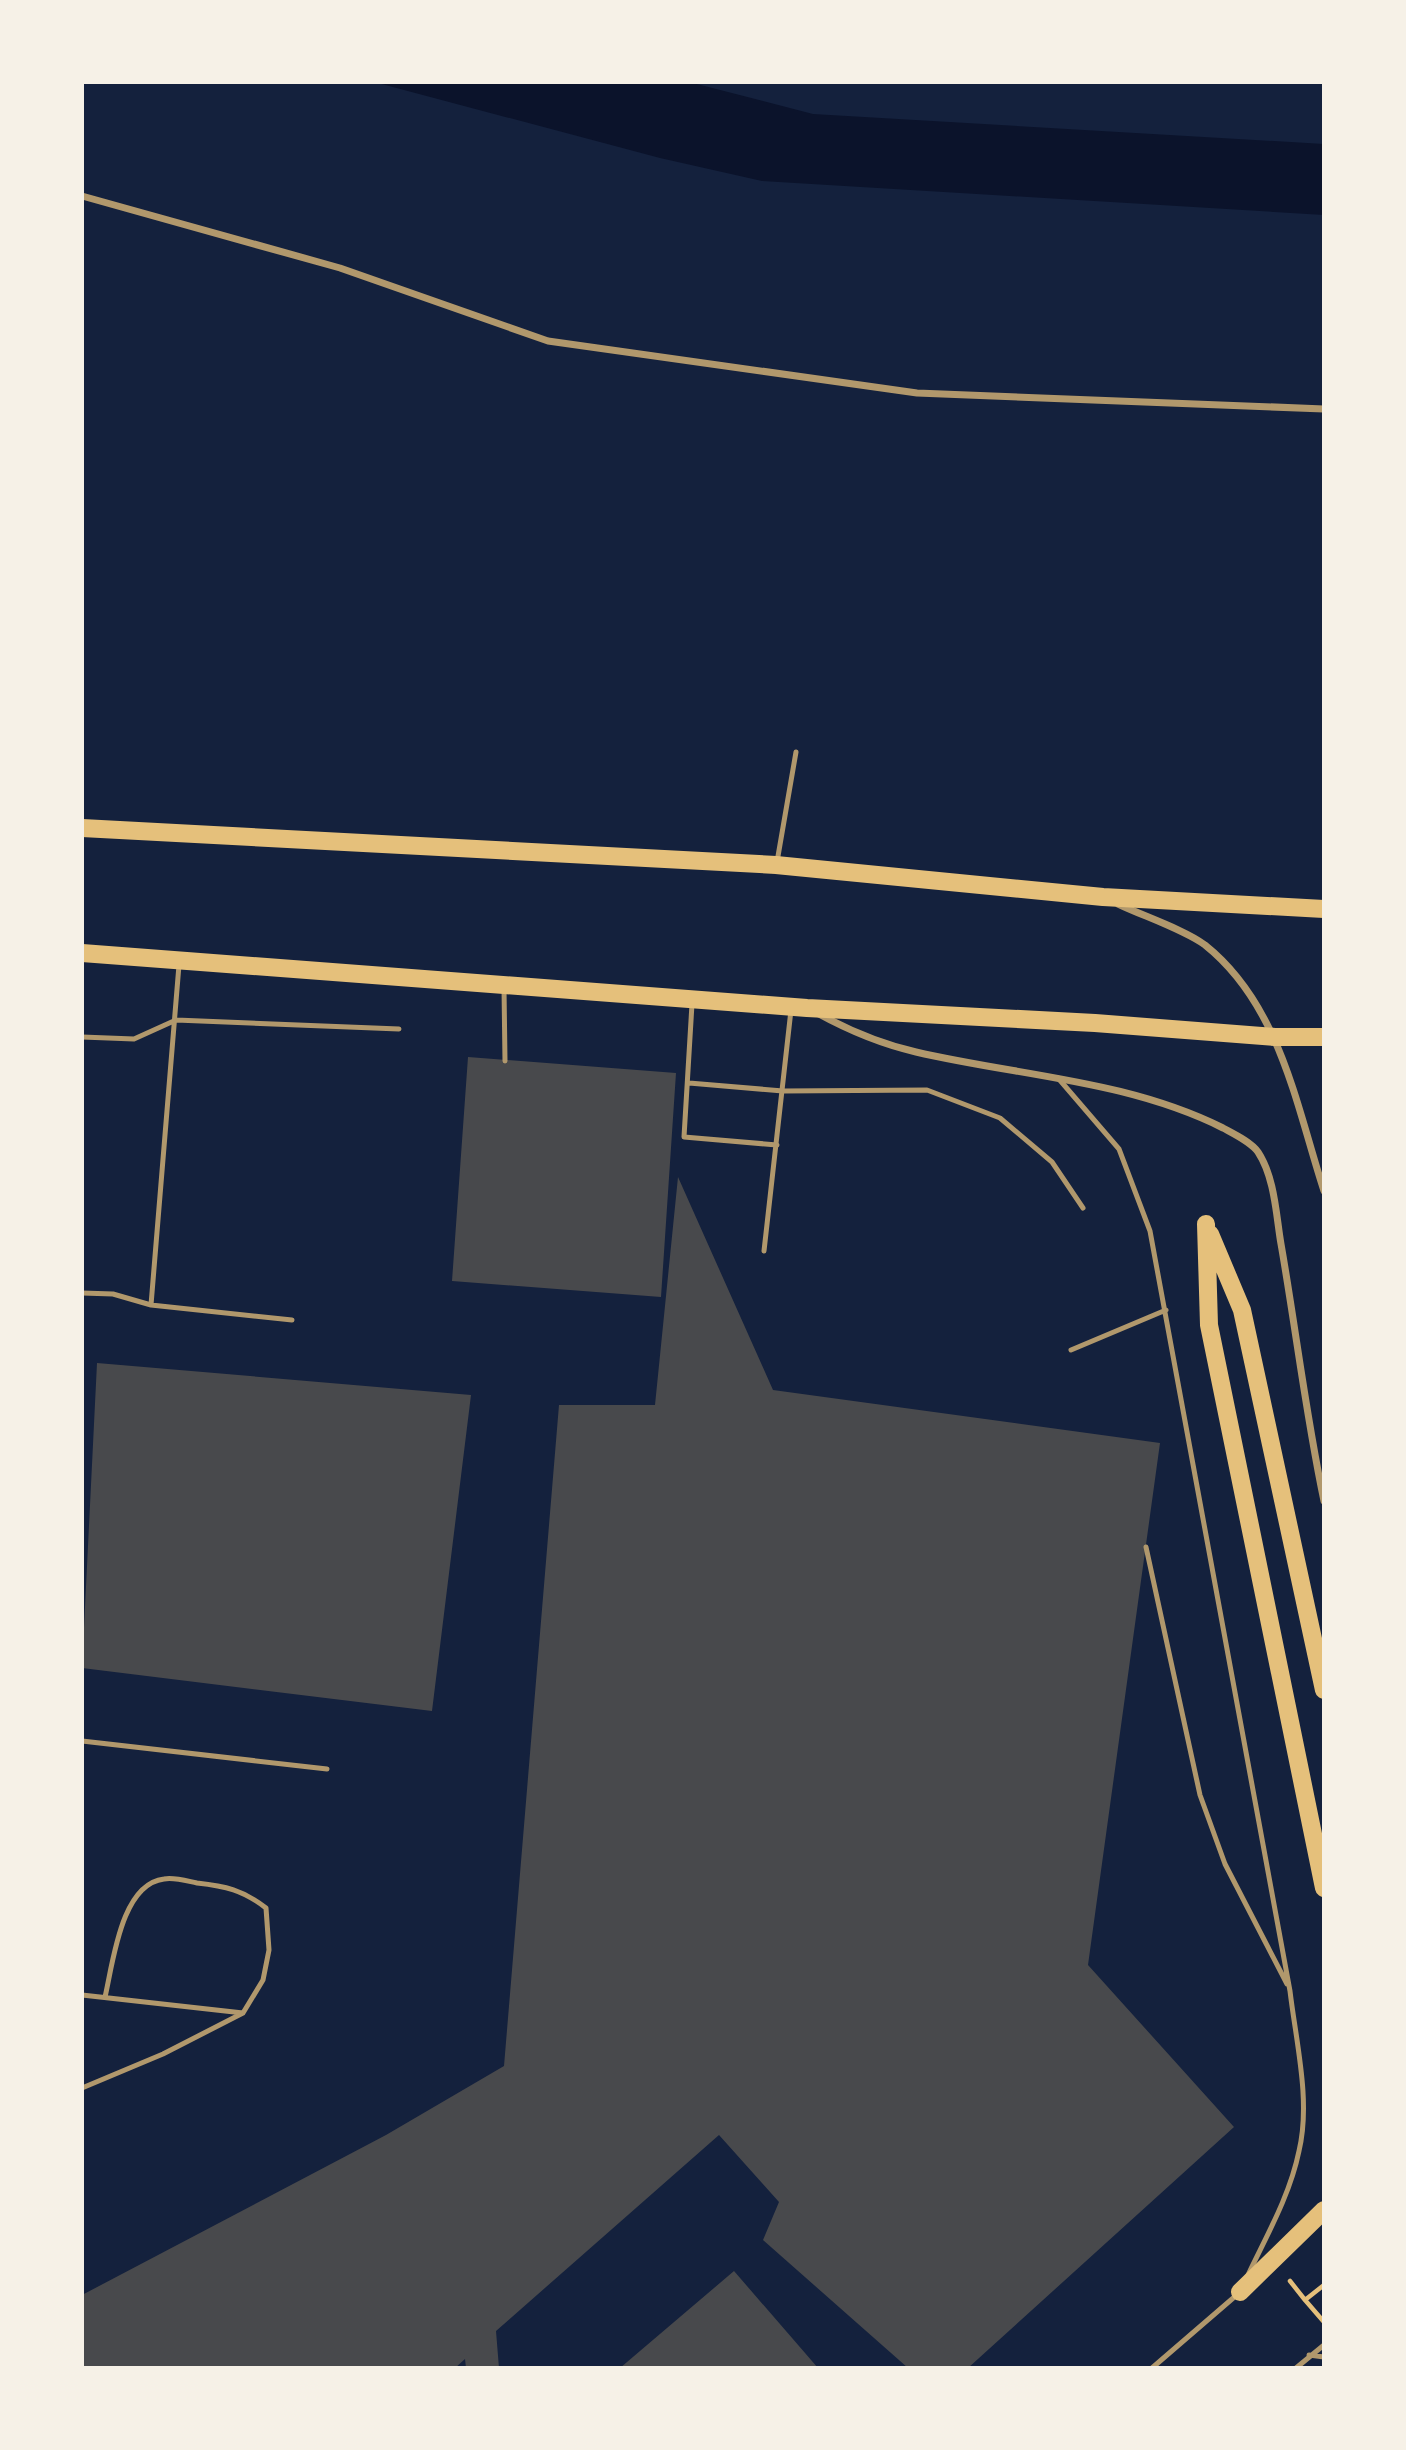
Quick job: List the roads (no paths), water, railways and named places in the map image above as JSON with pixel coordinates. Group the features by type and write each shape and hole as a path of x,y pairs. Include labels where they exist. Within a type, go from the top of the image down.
{"main road":[{"path":"82,828 776,865 1103,897 1324,909"},
{"path":"82,953 180,958 799,1007 1095,1023 1275,1037 1324,1037"},
{"path":"1324,1690 1242,1310 1206,1224 1209,1325 1324,1888"},
{"path":"1240,2292 1324,2210"}],"street":[{"path":"82,196 340,268 548,341 917,393 1324,409"},
{"path":"1103,897 1203,944 1246,988 1275,1037 1324,1191"},
{"path":"799,1007 848,1030 914,1051 1145,1097 1188,1112 1233,1133 1257,1151 1271,1187 1295,1326 1307,1419 1324,1501"}],"lane":[{"path":"776,865 796,752"},
{"path":"151,1305 180,958"},
{"path":"504,985 505,1061"},
{"path":"693,997 684,1138 777,1145"},
{"path":"764,1251 783,1091 799,1007"},
{"path":"82,1037 134,1039 176,1020 398,1029"},
{"path":"1058,1078 1119,1149 1150,1231 1290,1991 1303,2100 1300,2150 1281,2206 1240,2292 1152,2368"},
{"path":"689,1083 783,1091 927,1090 1000,1118 1052,1162 1083,1208"},
{"path":"82,1293 113,1294 151,1305 292,1320"},
{"path":"1071,1350 1166,1310"},
{"path":"1146,1547 1200,1795 1225,1864 1290,1991"},
{"path":"82,1741 327,1769"},
{"path":"82,2088 163,2054 243,2013 263,1980 267,1960 266,1908 248,1894 231,1887 164,1878 144,1888 127,1908 105,1997"},
{"path":"82,1995 243,2013"},
{"path":"1296,2368 1324,2345"},
{"path":"1309,2355 1324,2357"}],"water":[{"path":"374,82 689,82 813,114 1324,144 1324,215 762,181 660,158"}]}
